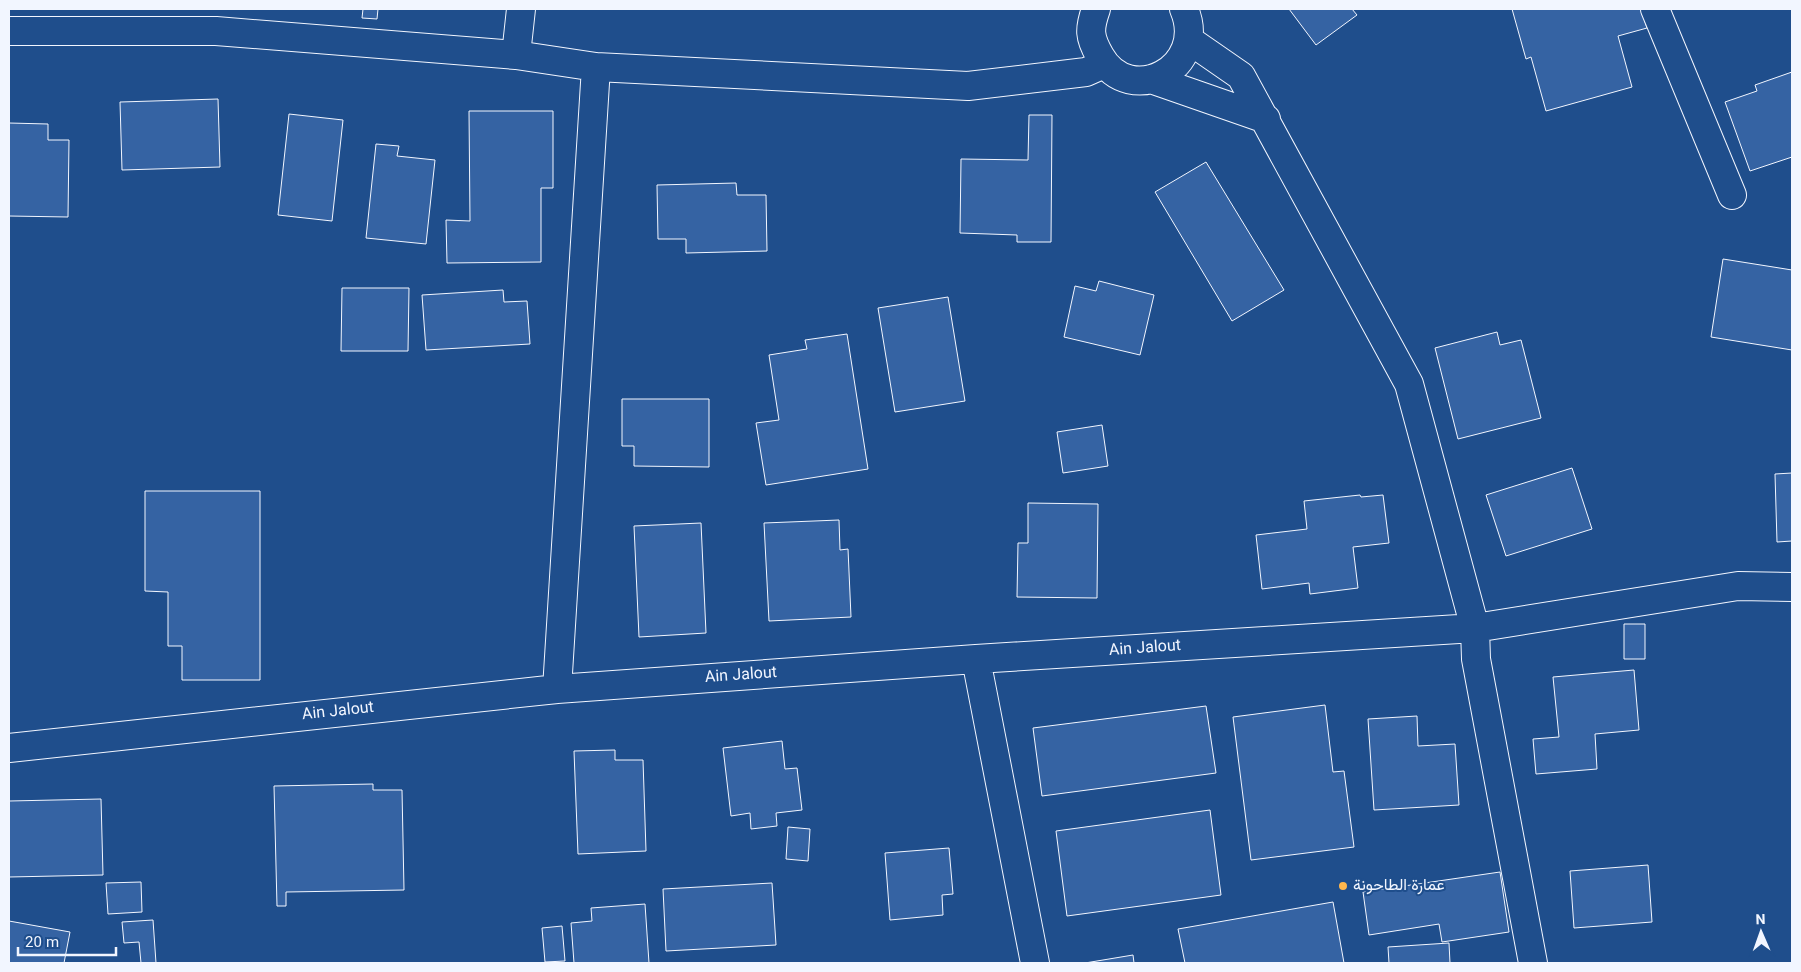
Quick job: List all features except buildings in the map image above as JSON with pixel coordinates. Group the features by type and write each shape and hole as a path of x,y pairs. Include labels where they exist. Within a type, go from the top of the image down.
{"street":[{"path":"516,55 521,9"},
{"path":"1096,9 1091,22 1091,42 1104,64 1113,72 1132,80 1151,79 1168,72 1182,58 1189,40 1189,20 1184,9"},
{"path":"1655,9 1732,196"},
{"path":"9,31 216,31 516,55 596,67 968,86 1086,72 1104,64"},
{"path":"1189,40 1241,76 1409,384 1475,628 1476,659 1533,963"},
{"path":"557,689 596,67"},
{"path":"1151,79 1266,119"},
{"name":"Ain Jalout","path":"9,748 557,689 976,659 1475,628 1738,586 1792,587"},
{"path":"976,659 1035,963"}],"place":[{"name":"عمارة الطاحونة","path":"1343,886"}]}
